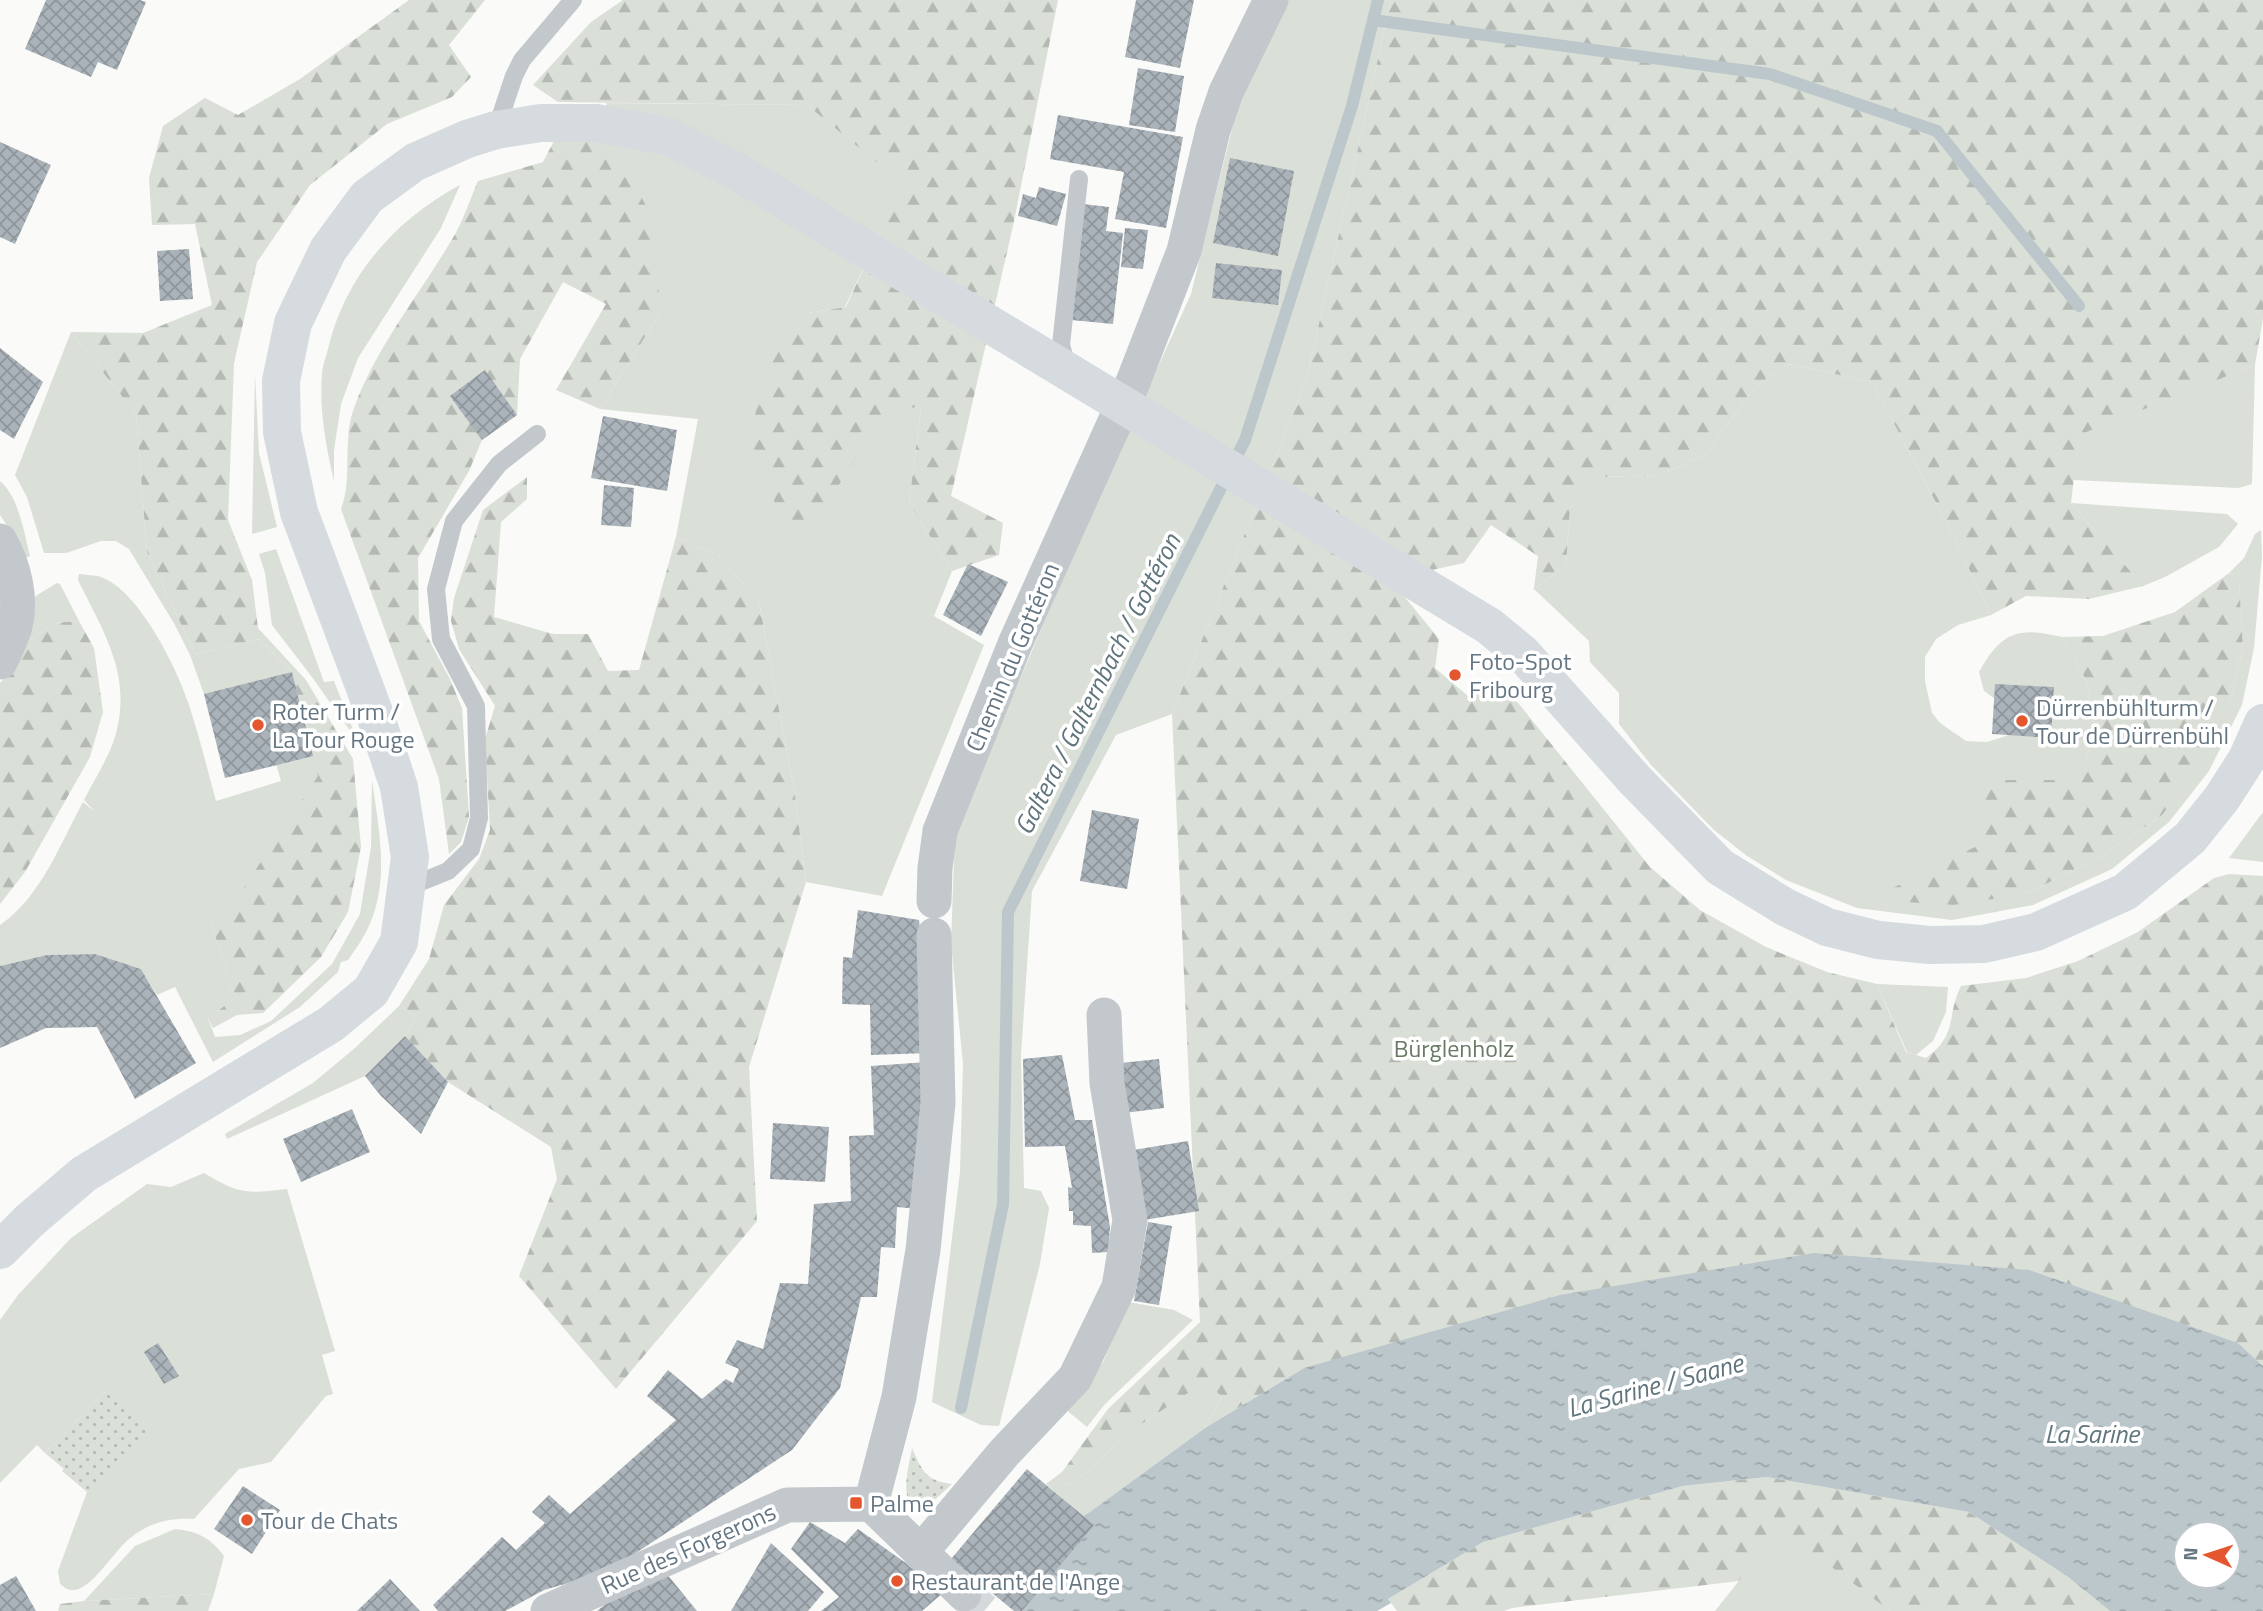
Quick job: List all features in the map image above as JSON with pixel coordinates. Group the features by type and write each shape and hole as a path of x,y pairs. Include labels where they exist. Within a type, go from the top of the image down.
{"main road":[{"path":"0,1250 84,1174 331,1024 371,991 399,942 410,857 400,787 299,512 282,432 281,381 293,323 328,250 367,197 415,162 467,139 496,130 541,123 596,123 667,136 736,171 1489,626 1523,654 1634,779 1720,867 1785,907 1827,927 1878,940 1930,945 1984,944 2036,932 2125,892 2190,838 2222,798 2247,759 2263,723"}],"street":[{"name":"Chemin du Gottéron","path":"871,1504 898,1397 923,1250 938,1103 934,918 940,831 1016,644 1133,382 1184,251 1213,130 1226,92 1270,0"},
{"path":"0,541 9,558 18,592 15,626 0,662"},
{"path":"920,1553 1004,1453 1074,1378 1119,1287 1130,1220 1107,1083 1104,1016"},
{"path":"871,1504 964,1594"},
{"name":"Rue des Forgerons","path":"548,1611 787,1505 871,1504"}],"lane":[{"path":"496,130 513,76 522,60 573,0"},
{"path":"1079,179 1060,345 1074,386 1116,419"},
{"path":"406,888 448,871 471,849 479,818 476,706 441,639 436,589 454,521 499,464 537,434"}],"green space":[{"path":"409,0 485,0 449,45 471,77 452,97 387,124 310,185 257,262 234,363 228,520 252,580 258,628 306,680 353,759 361,847 348,912 321,957 263,1013 237,1015 213,1028 208,1018 235,998 210,920 227,913 318,776 292,672 259,639 195,654 147,552 136,414 71,332 143,333 212,305 195,224 152,225 149,178 163,126 205,98 238,115 300,79"},
{"path":"623,0 1058,0 1013,226 951,496 1003,523 999,555 952,571 909,503 921,407 884,410 812,530 781,519 749,435 775,347 807,313 846,307 902,183 807,105 558,102 533,85 591,22"},
{"path":"1285,0 1391,0 1306,382 1172,714 1116,735 1032,891 1021,1055 1024,1188 1041,1191 1049,1208 1040,1264 999,1426 981,1425 932,1402 960,1172 963,1064 951,943 955,833 1075,549 1191,294 1236,113"},
{"name":"Bürglenholz","path":"1391,0 2263,0 2263,318 2255,365 2079,435 2071,503 2143,586 2089,599 2026,596 1991,615 1951,531 1872,382 1788,364 1756,386 1705,455 1660,475 1599,477 1570,508 1566,566 1534,589 1538,556 1491,525 1464,563 1418,573 1404,596 1439,639 1435,668 1468,696 1500,686 1519,704 1650,867 1700,910 1766,947 1827,972 1877,984 1906,1052 1926,1058 1943,1041 1961,986 2026,978 2078,961 2138,932 2214,878 2229,874 2263,876 2263,1366 2238,1343 1304,1368 1205,1428 1222,1397 1206,1381 1131,1431 1072,1485 1062,1483 1062,1472 1108,1409 1200,1322 1172,714 1306,382"},
{"path":"606,103 807,105 903,183 845,307 807,313 812,529 884,409 921,407 909,503 952,571 934,616 984,645 882,896 806,882 795,795 759,602 719,556 676,537 698,419 600,409 660,313 610,137"},
{"path":"610,137 655,223 660,313 600,409 556,390 606,304 563,282 520,359 517,415 482,440 469,471 418,558 419,621 462,708 469,817 461,842 449,854 439,779 341,509 345,497 350,421 375,363 454,236 478,181 543,162 554,141"},
{"path":"460,185 441,228 358,358 341,404 334,450 334,481 324,428 321,388 323,365 336,322 360,274 394,233 436,199"},
{"path":"71,332 136,414 147,552 195,654 259,639 292,672 319,777 227,914 210,920 235,998 208,1018 215,1037 240,1035 271,1021 332,964 360,914 371,847 372,780 380,838 381,876 374,914 364,936 348,960 341,962 338,972 300,1007 213,1062 175,987 157,995 141,969 95,954 47,955 0,966 0,925 27,900 38,885 83,802 95,812 84,800 112,745 120,715 118,674 113,656 78,580 79,574 101,577 115,585 129,597 154,631 175,669 188,702 216,801 281,781 257,698 204,694 190,655 175,625 129,549 116,541 101,541 66,553 44,553 27,497 15,475"},
{"path":"1788,364 1872,382 1951,531 1991,615 1958,625 1936,639 1925,657 1925,681 1932,713 1940,723 1966,741 1987,742 2034,727 1984,691 1979,672 1995,648 2012,635 2034,632 2062,637 2086,680 2094,720 2087,760 2065,780 1980,780 2026,894 2103,855 2162,815 2230,702 2243,647 2239,580 2229,573 2244,558 2255,534 2261,530 2262,556 2254,648 2242,705 2209,771 2169,822 2112,869 2033,905 1952,920 1857,908 1786,880 1747,856 1714,830 1651,765 1619,724 1619,693 1590,662 1589,641 1534,589 1566,566 1570,508 1599,477 1660,475 1705,455 1756,386"},
{"path":"2255,365 2252,484 2239,488 2073,480 2079,434"},
{"path":"255,374 259,453 277,527 252,534"},
{"path":"527,477 527,499 501,522 494,617 553,634 588,634 608,671 639,670 676,537 719,556 759,602 795,795 806,882 749,1067 757,1221 616,1389 519,1276 557,1179 551,1147 448,1082 405,1036 417,1017 399,1006 429,959 444,905 479,859 490,830 485,739 495,706 459,649 451,621 454,598 483,510"},
{"path":"0,481 12,496 23,526 30,556 22,559 13,535 0,515"},
{"path":"2071,503 2227,514 2238,524 2219,547 2143,586"},
{"path":"276,549 324,682 334,681 358,742 272,625 265,573 259,554"},
{"path":"2229,573 2239,580 2243,647 2230,702 2199,766 2162,815 2103,855 2026,894 1954,905 1889,901 1885,892 1981,844 1980,780 2065,780 2087,760 2094,720 2086,680 2062,637 2103,636 2175,612"},
{"path":"57,583 79,621 54,623 24,645 34,597"},
{"path":"79,621 94,648 103,712 90,757 25,872 0,904 0,683 11,671 24,645 54,623"},
{"path":"2263,812 2263,862 2229,858"},
{"path":"1877,984 1948,987 1946,1012 1933,1041 1916,1055 1907,1052"},
{"path":"399,1006 417,1017 405,1036 365,1076 227,1139 225,1134 313,1083"},
{"path":"204,1173 244,1191 287,1189 335,1351 322,1355 333,1394 326,1396 271,1462 239,1469 194,1519 168,1520 136,1533 88,1583 81,1588 68,1589 60,1584 58,1571 87,1492 107,1390 45,1453 37,1445 0,1483 0,1320 18,1295 71,1238 147,1184 171,1187"},
{"path":"1128,1302 1174,1310 1193,1320 1105,1404 1087,1427 1064,1408 1103,1362"},
{"path":"1207,1380 1222,1397 1205,1428 1083,1517 1046,1484 1062,1472 1062,1483 1072,1485 1131,1431"},
{"path":"107,1390 152,1432 87,1492 45,1453"},
{"path":"912,1448 926,1474 943,1483 952,1484 928,1506 913,1511 906,1488"},
{"path":"1767,1477 1969,1512 2068,1577 2110,1611 1890,1611 1781,1529 1739,1581 1504,1611 1397,1611 1388,1599 1483,1542 1683,1486"},
{"path":"1781,1528 1890,1611 1715,1611"},
{"path":"175,1529 203,1536 224,1556 214,1594 84,1601 135,1546"},
{"path":"214,1594 208,1611 58,1611 60,1604 84,1601"}],"water":[{"name":"La Sarine","path":"1814,1253 2029,1270 2238,1343 2263,1366 2263,1611 2110,1611 2068,1577 1969,1512 1767,1477 1683,1486 1483,1542 1388,1599 1391,1603 1377,1611 1022,1611 1083,1517 1205,1428 1304,1368 1560,1295"}],"building":[{"path":"46,0 146,2 117,70 98,62 91,77 25,49"},
{"path":"1136,0 1194,0 1180,68 1125,57"},
{"path":"1138,68 1184,76 1175,132 1129,125"},
{"path":"1058,115 1183,137 1166,228 1115,219 1124,172 1050,159"},
{"path":"0,142 51,165 15,244 0,237"},
{"path":"1230,158 1294,171 1278,256 1213,243"},
{"path":"1039,187 1066,194 1057,226 1018,216 1023,194 1036,198"},
{"path":"1083,204 1109,207 1106,231 1123,233 1113,324 1071,320"},
{"path":"1125,228 1148,230 1143,269 1121,267"},
{"path":"189,249 193,299 160,301 157,251"},
{"path":"1216,263 1282,270 1278,305 1212,298"},
{"path":"0,348 43,382 14,439 0,430"},
{"path":"485,370 517,415 482,440 450,396"},
{"path":"603,416 677,430 667,491 591,478"},
{"path":"604,485 634,488 631,527 601,525"},
{"path":"968,564 1008,582 981,636 943,615"},
{"name":"Roter Turm / La Tour Rouge","path":"292,672 313,756 225,778 204,694"},
{"name":"Dürrenbühlturm / Tour de Dürrenbühl","path":"1995,684 2054,687 2051,738 1992,734"},
{"path":"1092,810 1139,819 1127,889 1080,881"},
{"path":"858,910 919,920 927,989 928,1053 871,1055 870,1005 842,1004 843,957 852,958"},
{"path":"95,954 141,969 196,1063 135,1099 97,1027 46,1028 0,1048 0,966 47,955"},
{"path":"405,1036 448,1082 421,1134 381,1096 365,1076"},
{"path":"1062,1055 1075,1120 1092,1120 1110,1227 1108,1252 1092,1253 1091,1226 1073,1225 1073,1211 1069,1211 1068,1187 1072,1188 1065,1146 1025,1147 1023,1059"},
{"path":"1159,1059 1164,1108 1116,1114 1111,1064"},
{"path":"927,1062 919,1209 897,1207 895,1248 881,1247 877,1297 861,1297 840,1388 792,1450 607,1572 544,1590 505,1611 438,1611 433,1605 502,1537 516,1550 545,1523 532,1512 549,1495 570,1514 676,1420 647,1396 668,1370 702,1399 726,1379 733,1383 739,1369 725,1363 737,1340 763,1349 780,1283 808,1284 814,1204 851,1201 849,1136 874,1135 871,1066"},
{"path":"352,1109 370,1152 301,1182 283,1139"},
{"path":"773,1123 829,1127 825,1182 770,1179"},
{"path":"1188,1141 1199,1211 1138,1221 1127,1151"},
{"path":"1148,1222 1172,1226 1159,1305 1134,1301"},
{"path":"158,1343 179,1376 164,1384 144,1352"},
{"path":"1027,1469 1094,1525 1022,1611 1014,1611 951,1559"},
{"name":"Tour de Chats","path":"243,1486 280,1510 252,1554 214,1529"},
{"path":"810,1522 845,1543 858,1529 945,1591 922,1611 821,1611 839,1597 791,1549"},
{"path":"771,1543 824,1592 808,1611 731,1611"},
{"path":"657,1562 697,1611 597,1611"},
{"path":"16,1576 36,1611 0,1611 0,1585"},
{"path":"390,1579 420,1611 357,1611"}],"waterway":[{"name":"Galtera / Galternbach / Gottéron","path":"961,1408 1003,1204 1008,912 1245,440 1352,106 1378,0"},
{"path":"1373,20 1770,74 1937,131 2079,306"}],"tunnel":[{"path":"964,1594 984,1611"}],"place":[{"name":"Foto-Spot Fribourg","path":"1455,675"},
{"name":"Dürrenbühlturm / Tour de Dürrenbühl","path":"2022,721"},
{"name":"Roter Turm / La Tour Rouge","path":"258,725"},
{"name":"Palme","path":"856,1503"},
{"name":"Tour de Chats","path":"247,1520"},
{"name":"Restaurant de l'Ange","path":"897,1581"}],"water label":[{"name":"La Sarine / Saane","path":"1655,1385"}]}
